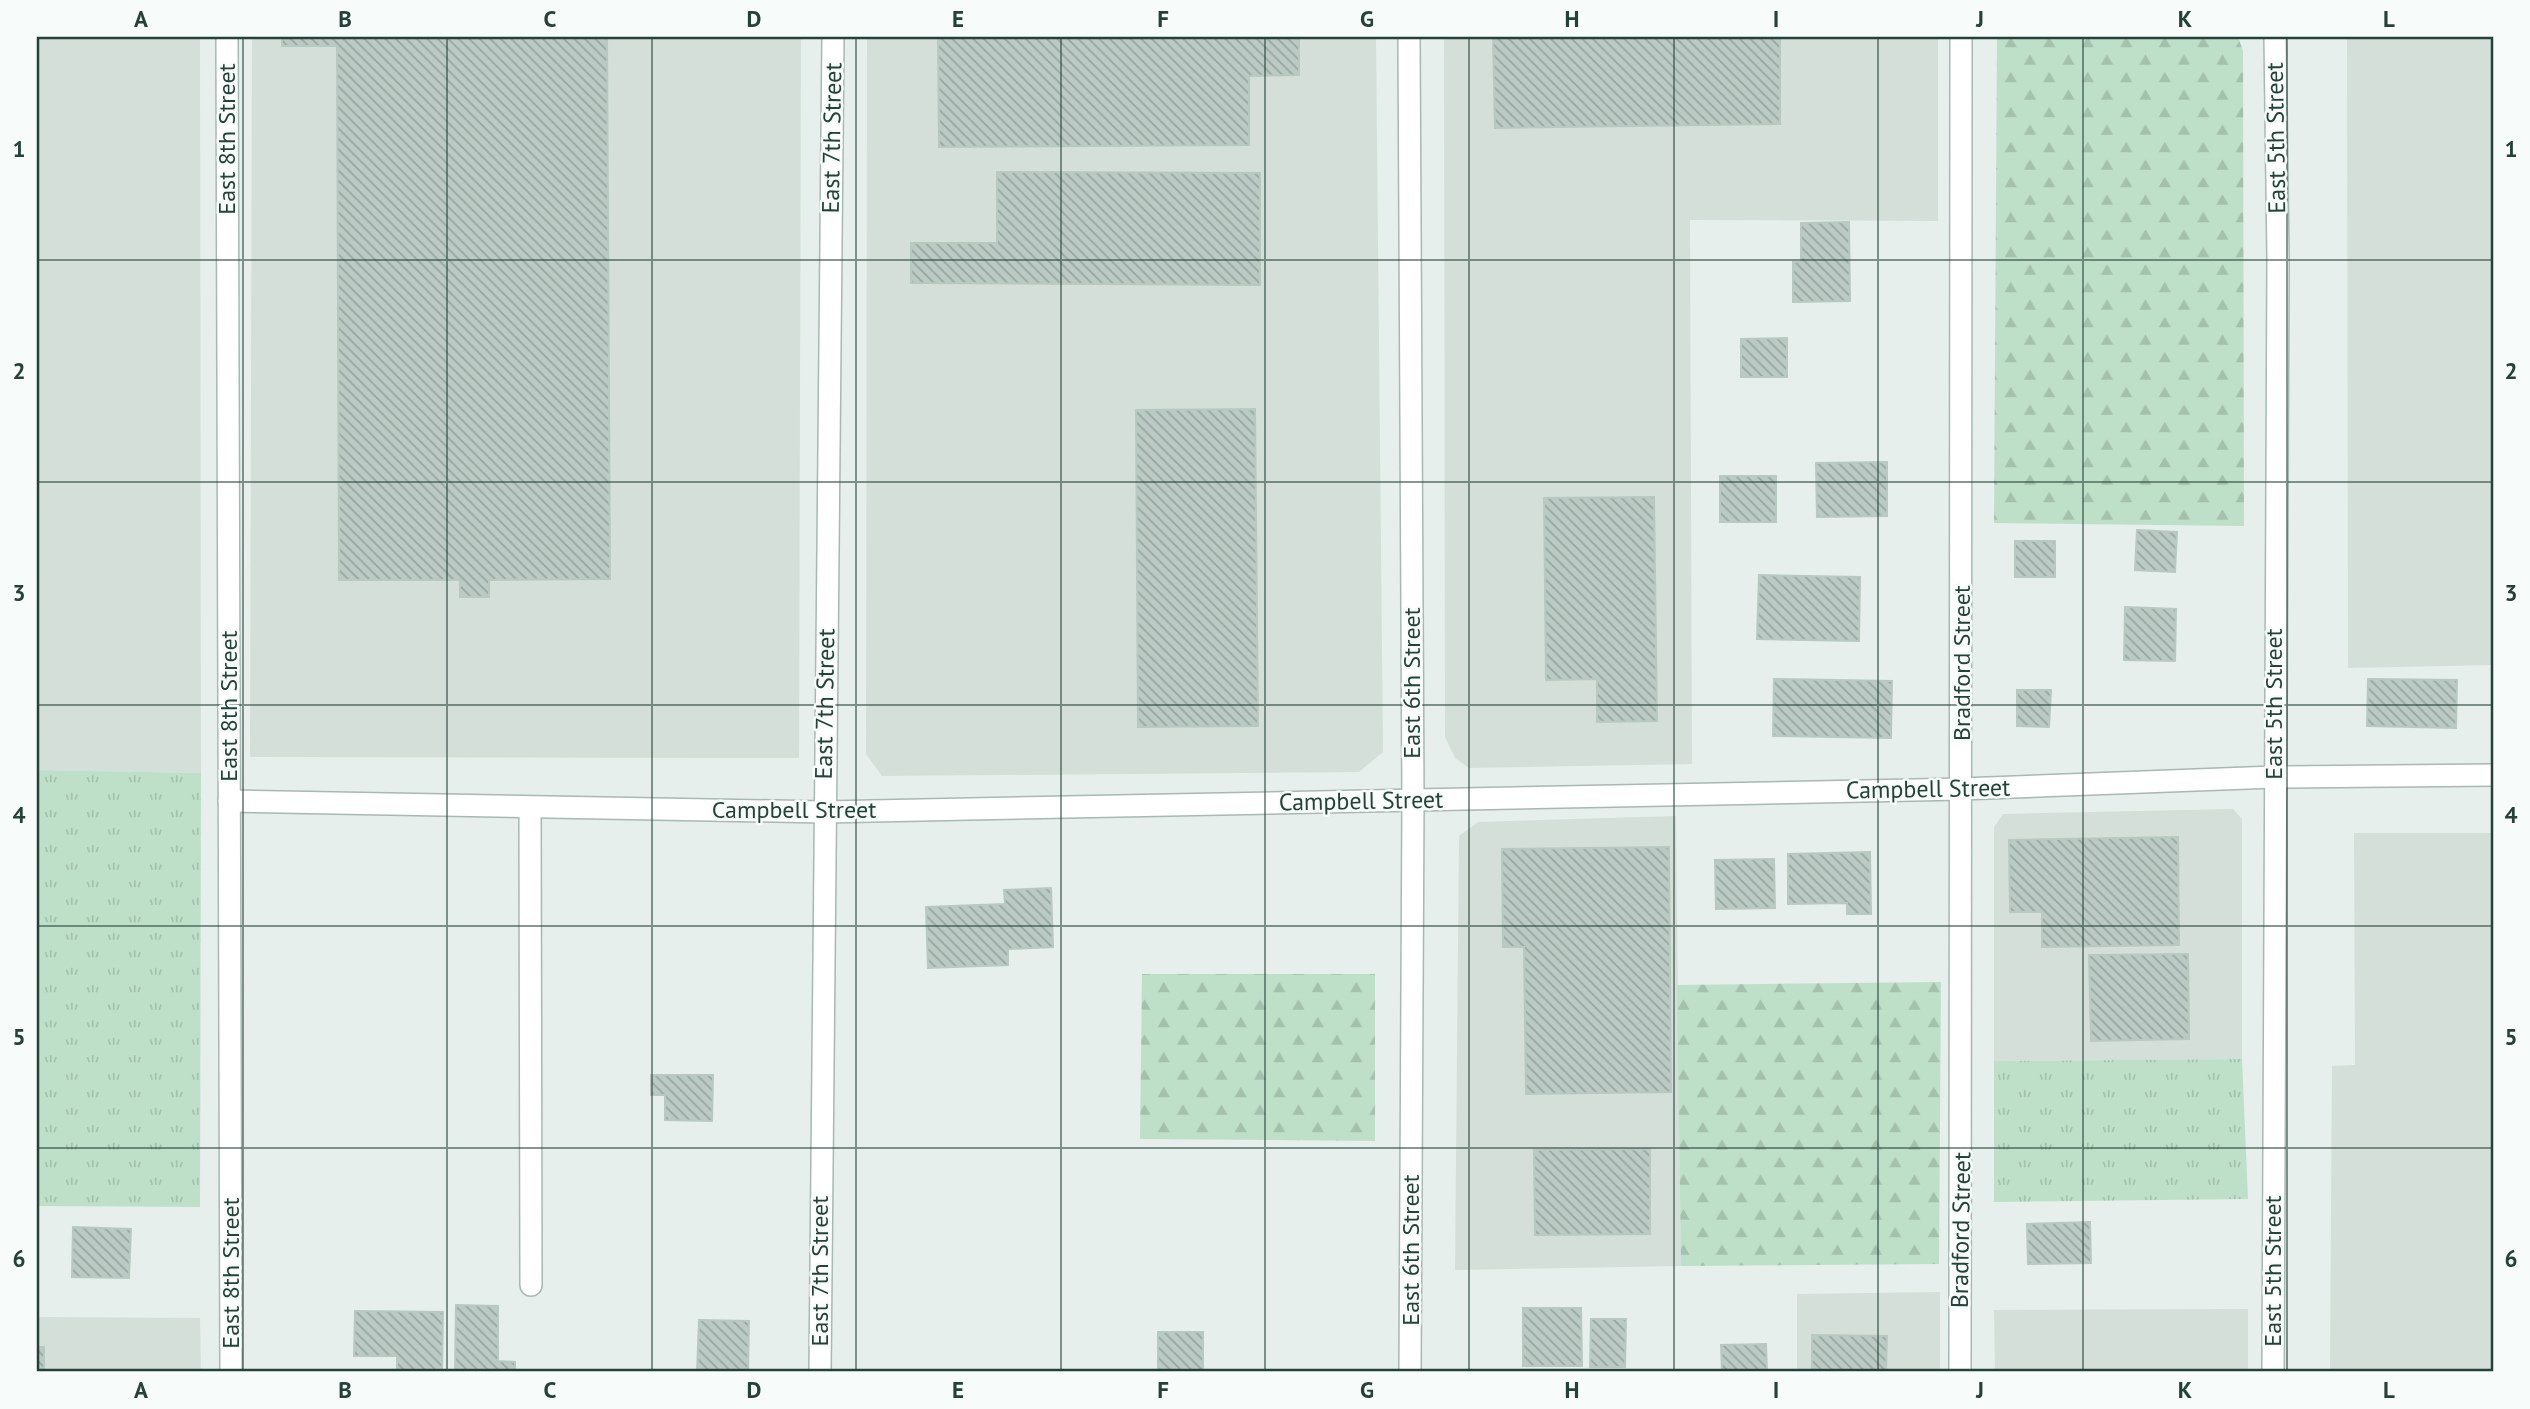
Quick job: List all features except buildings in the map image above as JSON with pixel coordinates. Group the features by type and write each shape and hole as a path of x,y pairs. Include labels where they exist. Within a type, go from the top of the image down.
{"street":[{"name":"East 7th Street","path":"820,1372 833,37"},
{"name":"East 6th Street","path":"1409,37 1413,800 1410,1372"},
{"name":"Bradford Street","path":"1960,1372 1961,37"},
{"name":"East 5th Street","path":"2273,1372 2278,273 2275,37"},
{"name":"East 8th Street","path":"227,39 231,1372"},
{"name":"Campbell Street","path":"229,801 824,812 1962,789 2274,777 2493,775"},
{"path":"530,808 530,1285"}],"shaded area":[{"path":"37,37 200,37 201,773 37,770"},
{"path":"252,37 801,37 799,758 250,757"},
{"path":"867,37 1376,37 1383,752 1359,772 882,776 866,754"},
{"path":"1444,37 1938,37 1938,221 1690,220 1692,764 1469,768 1455,758 1445,737"},
{"path":"2347,37 2493,37 2493,665 2348,668"},
{"path":"2233,809 2242,819 2242,1059 1994,1061 1994,827 2003,814"},
{"path":"1676,816 1681,1266 1455,1270 1459,836 1478,822"},
{"path":"2354,833 2493,833 2493,1372 2330,1372 2332,1066 2355,1065"},
{"path":"1940,1292 1940,1372 1797,1372 1797,1294"},
{"path":"2248,1309 2248,1372 1995,1372 1994,1310"},
{"path":"37,1317 200,1318 201,1372 37,1372"}],"green space":[{"path":"1997,37 2238,37 2243,51 2244,526 1994,523"},
{"path":"37,770 201,773 200,1207 37,1206"},
{"path":"1142,974 1375,974 1375,1141 1140,1139"},
{"path":"1941,982 1939,1264 1681,1266 1677,985"},
{"path":"2242,1059 2248,1199 1994,1202 1994,1061"}]}
